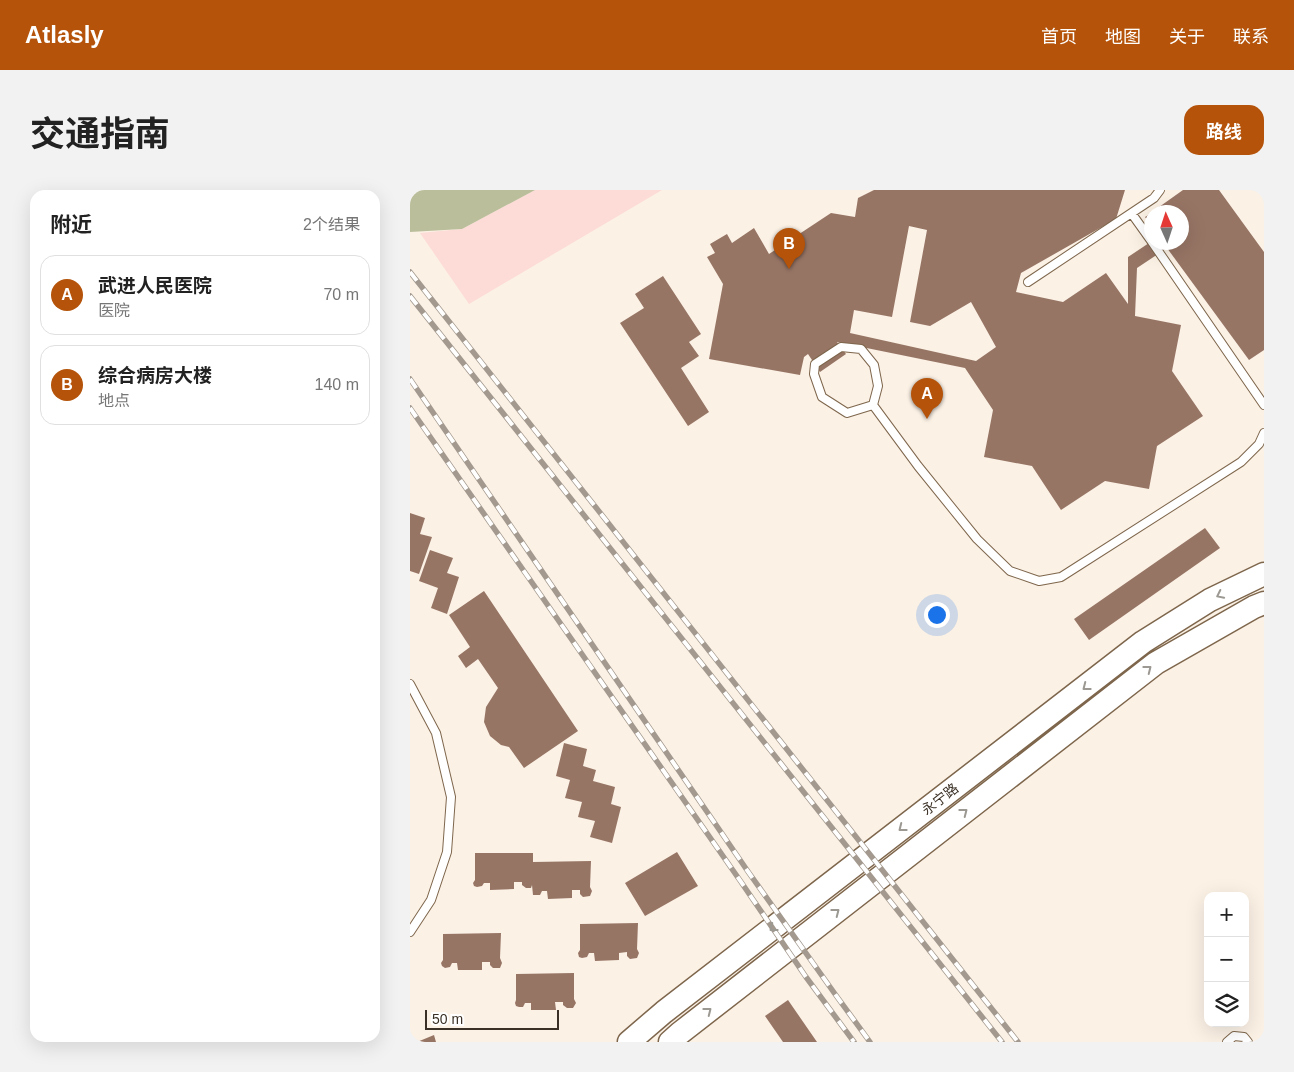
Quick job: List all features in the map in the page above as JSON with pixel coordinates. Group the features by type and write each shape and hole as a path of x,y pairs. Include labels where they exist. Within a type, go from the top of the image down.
{"main road":[{"name":"永宁路","path":"629,1042 672,1006 1143,642 1210,600 1264,574"},
{"name":"永宁路","path":"670,1042 1156,663 1264,602"}],"lane":[{"path":"1028,282 1132,214 1154,198 1160,190"},
{"path":"1132,214 1144,231"},
{"path":"1157,250 1264,405"},
{"path":"841,347 861,349 874,365 878,386 873,405 847,414 822,397 814,374 815,364 841,347"},
{"path":"873,405 918,466 977,539 1010,571 1039,581 1062,578 1241,462 1259,444 1264,433"},
{"path":"410,684 436,733 451,797 446,852 431,900 410,932"},
{"path":"1227,1042 1234,1036 1244,1037 1248,1042"}],"shaded area":[{"path":"410,190 535,190 462,229 410,232"},
{"path":"535,190 662,190 469,304 420,233 462,229"}],"building":[{"path":"874,190 1125,190 1116,219 1021,273 1016,292 1063,302 1106,273 1128,304 1128,257 1144,246 1144,250 1164,250 1137,268 1135,316 1181,325 1172,371 1203,416 1157,446 1149,489 1105,481 1061,510 1032,466 984,457 993,410 965,368 837,342 846,354 820,372 808,354 804,357 800,375 709,359 723,284 707,257 715,253 710,244 727,234 732,243 754,228 769,254 831,213 855,217 858,198","holes":["909,226 927,230 910,322 930,326 971,302 996,347 976,361 850,333 854,310 892,317"]},
{"path":"1183,190 1219,190 1264,252 1264,350 1249,360 1168,250 1189,250 1189,205 1162,205"},
{"path":"663,276 701,334 689,342 699,356 681,368 709,412 688,426 620,323 644,308 635,294"},
{"path":"410,513 425,518 420,534 432,537 419,574 410,571"},
{"path":"1205,528 1220,548 1089,640 1074,619"},
{"path":"430,550 453,558 447,573 459,577 447,614 431,608 438,588 419,581"},
{"path":"484,591 578,731 524,768 509,747 501,745 490,736 484,722 486,707 498,688 478,659 466,668 458,656 470,647 449,615"},
{"path":"564,743 587,749 583,766 596,770 593,781 615,787 611,804 621,807 612,843 590,837 595,821 578,817 582,802 565,798 570,780 556,776"},
{"path":"677,852 698,886 645,916 625,883"},
{"path":"475,853 533,853 533,862 591,861 590,887 592,891 590,896 583,897 580,894 580,890 572,890 572,898 548,899 547,891 542,891 540,895 533,895 532,885 531,888 526,888 522,885 522,882 514,882 514,889 490,890 490,883 484,883 482,886 477,887 473,883 475,880"},
{"path":"638,923 637,949 639,953 637,958 630,959 627,956 627,952 619,953 619,960 595,961 594,953 589,953 587,957 579,957 580,924"},
{"path":"501,933 500,958 502,963 500,968 493,968 490,962 482,962 482,970 458,970 457,963 452,963 450,967 445,968 442,966 443,934"},
{"path":"574,973 574,999 576,1003 573,1008 567,1008 563,1005 563,1002 555,1002 556,1010 531,1010 531,1003 525,1003 523,1007 516,1006 516,974"},
{"path":"788,1000 817,1042 783,1042 765,1016"},
{"path":"434,1035 436,1042 417,1042"}],"railway":[{"path":"410,272 1018,1042"},
{"path":"410,296 1002,1042"},
{"path":"410,379 749,873 870,1042"},
{"path":"410,408 806,977 854,1042"}],"place":[{"name":"综合病房大楼","path":"789,269"},
{"name":"武进人民医院","path":"927,419"}]}
